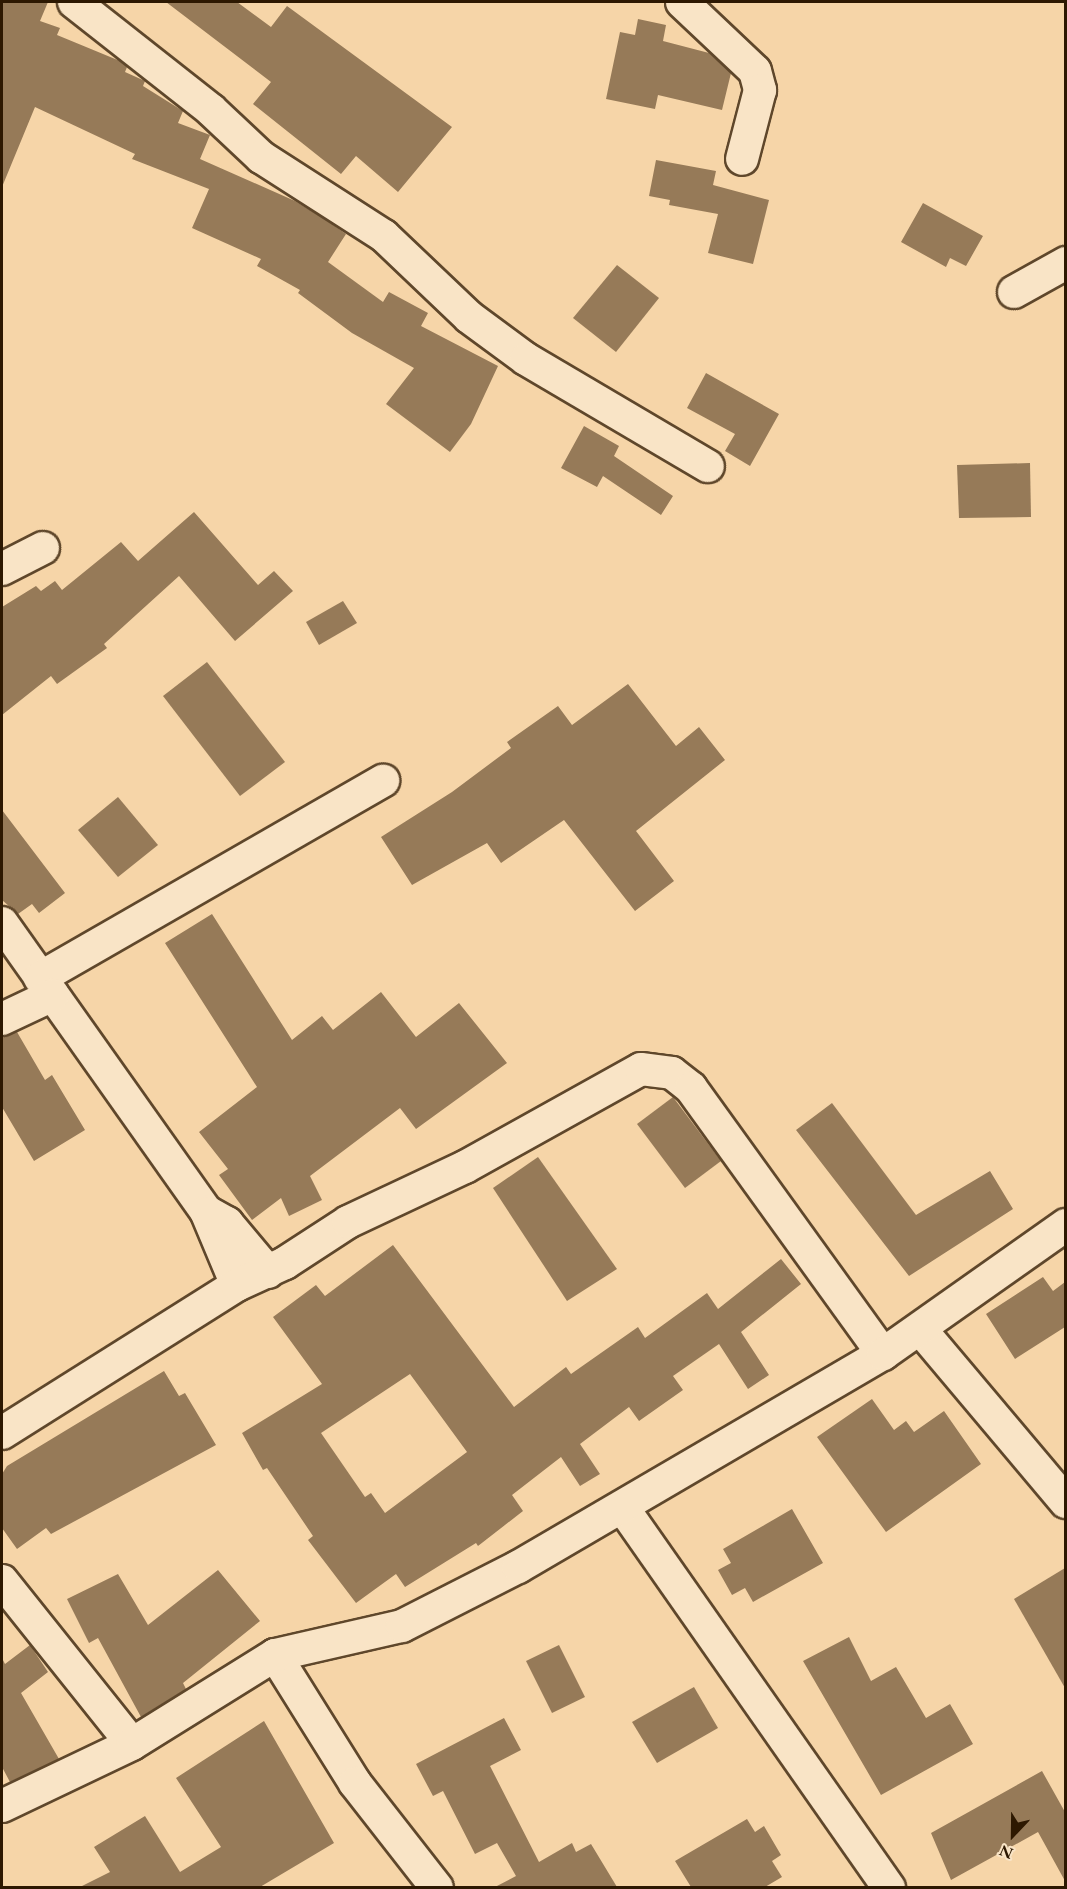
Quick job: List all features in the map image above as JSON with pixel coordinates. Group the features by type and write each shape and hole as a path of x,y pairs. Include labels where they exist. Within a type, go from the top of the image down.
{"street":[{"path":"74,2 211,110 261,157 384,236 469,317 526,359 708,466"},
{"path":"682,2 755,71 760,90 742,159"},
{"path":"1014,292 1065,263"},
{"path":"2,569 43,548"},
{"path":"2,1019 46,986 383,781"},
{"path":"2,923 206,1211 237,1285"},
{"path":"2,1433 237,1285 268,1272 348,1222 465,1167 641,1069 656,1068 672,1073 691,1088 883,1354"},
{"path":"206,1211 226,1223 268,1272"},
{"path":"2,1806 132,1744 275,1655 402,1626 623,1508 921,1330 1065,1225"},
{"path":"921,1330 1065,1502"},
{"path":"623,1508 889,1887"},
{"path":"2,1581 132,1744"},
{"path":"275,1655 436,1887"}],"building":[{"path":"2,2 48,2 40,21 60,28 57,35 120,61 127,67 125,72 145,81 143,86 183,111 178,123 210,135 200,159 295,201 326,220 346,234 328,262 383,302 389,292 428,313 421,326 498,366 471,424 450,452 386,404 414,368 352,333 298,293 300,290 257,266 261,259 192,228 209,189 132,159 135,154 35,107 2,187"},
{"path":"166,2 237,2 271,27 287,6 452,127 398,192 356,156 341,174 253,104 271,82"},
{"path":"638,19 666,25 663,41 709,53 731,73 722,110 658,95 655,109 606,99 620,32 635,35"},
{"path":"656,160 716,171 713,185 769,200 753,264 708,253 718,214 669,205 670,200 649,196"},
{"path":"923,203 983,236 966,266 950,258 946,267 901,242"},
{"path":"617,265 659,298 616,352 573,318"},
{"path":"706,373 779,414 750,466 725,451 735,434 687,408"},
{"path":"584,426 619,446 614,456 673,496 661,515 603,476 597,487 561,468"},
{"path":"1030,463 1031,517 959,518 957,465"},
{"path":"194,512 258,585 274,571 293,591 235,641 179,576 104,644 107,648 57,684 51,676 2,715 2,607 36,586 41,591 55,581 62,590 121,542 138,561"},
{"path":"343,601 357,623 319,645 306,622"},
{"path":"207,662 285,762 240,796 163,696"},
{"path":"628,684 676,746 699,727 725,760 636,831 674,881 635,911 564,820 501,863 487,843 412,885 381,837 452,792 511,748 507,742 558,706 572,725"},
{"path":"118,797 158,845 118,877 78,830"},
{"path":"2,810 65,893 39,913 32,904 18,914 2,900"},
{"path":"212,914 292,1040 322,1016 333,1030 381,992 416,1037 459,1003 507,1063 416,1129 400,1108 310,1176 322,1200 289,1216 281,1198 252,1220 219,1175 228,1169 199,1132 257,1087 165,943"},
{"path":"17,1032 45,1080 52,1075 85,1130 34,1161 2,1107 2,1037"},
{"path":"673,1097 721,1161 685,1188 637,1124"},
{"path":"832,1103 916,1215 990,1171 1013,1209 909,1276 796,1130"},
{"path":"538,1157 617,1269 567,1301 493,1188"},
{"path":"393,1245 514,1407 566,1367 571,1374 638,1327 645,1338 707,1293 718,1309 781,1259 801,1284 741,1332 769,1375 748,1389 719,1344 673,1376 683,1390 639,1421 629,1407 580,1444 600,1474 580,1486 561,1457 512,1495 523,1511 478,1546 476,1543 405,1587 396,1574 356,1603 308,1540 313,1536 267,1468 263,1470 242,1433 322,1384 273,1317 316,1285 325,1296","holes":["410,1374 467,1452 385,1513 371,1493 365,1497 321,1433"]},
{"path":"1043,1277 1053,1291 1065,1282 1065,1327 1015,1359 986,1314"},
{"path":"164,1371 179,1396 185,1393 216,1445 51,1534 46,1528 17,1549 2,1528 2,1474 7,1466"},
{"path":"872,1399 894,1430 906,1421 914,1432 944,1411 981,1464 886,1532 817,1437"},
{"path":"792,1509 823,1563 753,1602 745,1588 732,1595 718,1570 731,1563 723,1549"},
{"path":"1065,1568 1065,1688 1014,1599"},
{"path":"218,1570 260,1621 183,1683 186,1689 141,1717 98,1638 89,1643 67,1599 118,1574 148,1625"},
{"path":"849,1637 871,1681 896,1667 926,1718 950,1704 973,1744 881,1795 803,1661"},
{"path":"30,1645 48,1672 21,1693 59,1759 10,1782 2,1767 2,1658 5,1664"},
{"path":"559,1645 585,1697 552,1713 526,1661"},
{"path":"694,1687 718,1728 657,1763 632,1722"},
{"path":"504,1718 521,1750 490,1766 539,1862 572,1843 576,1852 591,1844 617,1887 495,1887 516,1876 497,1843 475,1854 443,1791 433,1796 416,1764"},
{"path":"264,1721 334,1843 260,1887 80,1887 110,1872 94,1847 145,1816 180,1872 221,1847 176,1778"},
{"path":"1042,1771 1065,1812 1065,1881 1038,1832 951,1880 931,1833"},
{"path":"747,1819 755,1832 764,1826 781,1855 772,1861 782,1877 765,1887 691,1887 675,1861"}]}
